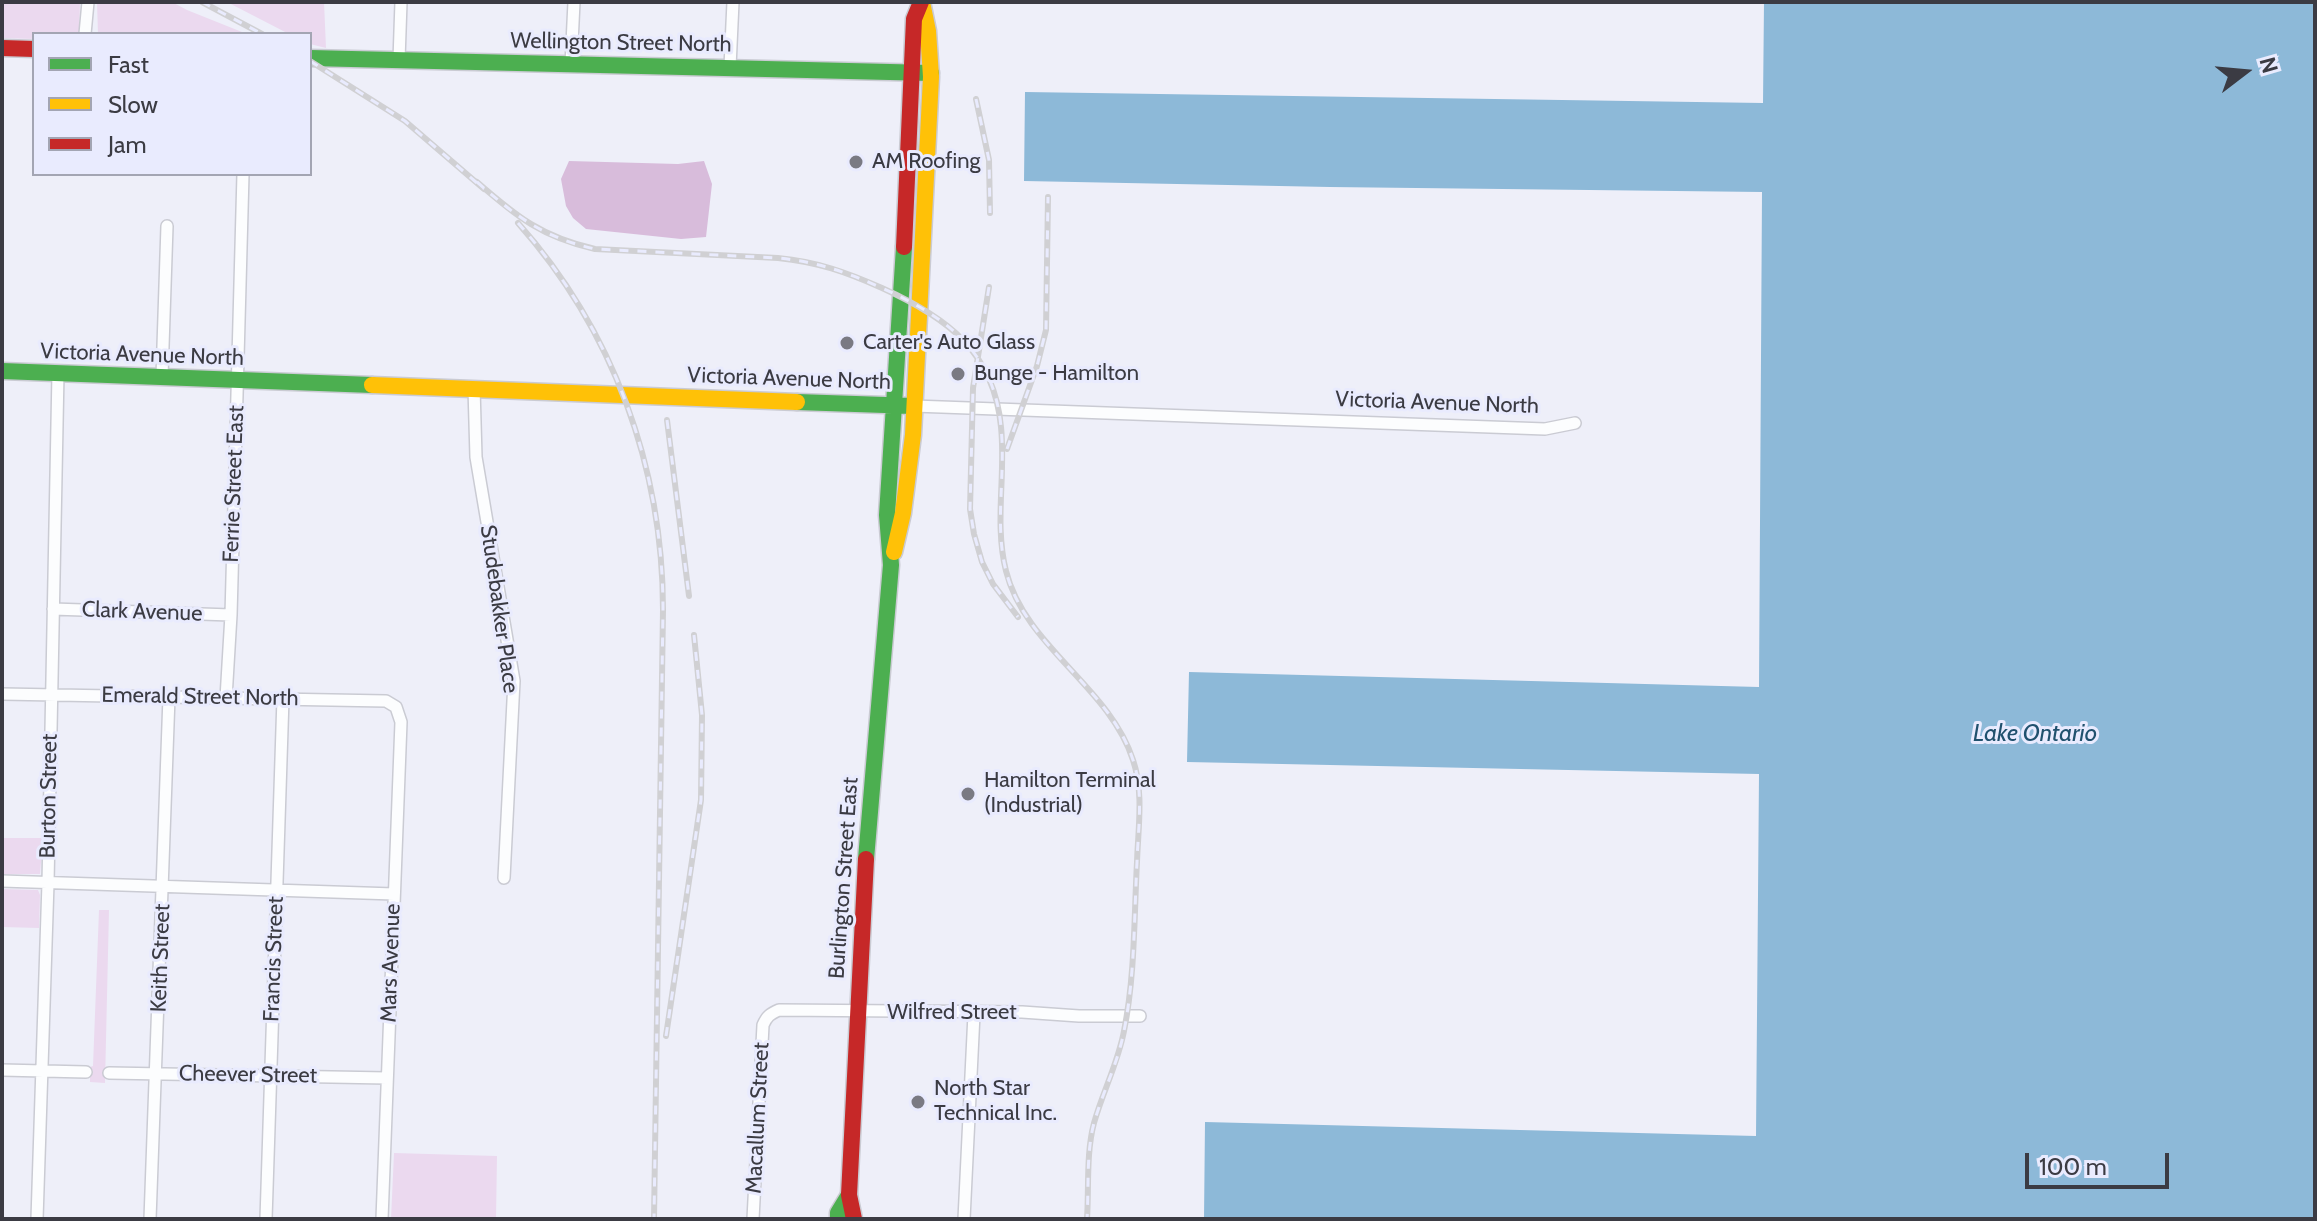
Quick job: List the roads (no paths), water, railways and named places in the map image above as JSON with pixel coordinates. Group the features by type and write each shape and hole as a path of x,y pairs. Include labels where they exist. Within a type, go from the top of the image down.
{"main road":[{"name":"Burlington Street East","path":"891,565 904,517 914,406 931,73 927,18 921,2"},
{"name":"Burlington Street East","path":"854,1219 849,1195 857,1012 870,800 891,565 887,515 914,19 921,2"},
{"path":"2,48 32,49"},
{"name":"Wellington Street North","path":"312,58 931,73"},
{"name":"Victoria Avenue North","path":"2,371 914,406"},
{"name":"Burlington Street East","path":"838,1219 838,1213 849,1195"}],"street":[{"path":"85,32 88,2"},
{"path":"399,60 401,2"},
{"path":"571,64 574,2"},
{"path":"730,67 733,2"},
{"name":"Ferrie Street East","path":"226,698 243,176"},
{"path":"162,376 167,226"},
{"name":"Burton Street","path":"37,1219 48,883 58,373"},
{"name":"Studebakker Place","path":"474,388 476,457 514,681 504,878"},
{"name":"Victoria Avenue North","path":"914,406 1545,429 1575,423"},
{"name":"Clark Avenue","path":"53,609 231,615"},
{"name":"Emerald Street North","path":"2,694 386,701 396,707"},
{"name":"Keith Street","path":"150,1219 169,697"},
{"name":"Francis Street","path":"266,1219 283,698"},
{"name":"Mars Avenue","path":"382,1219 401,722 396,707"},
{"path":"2,881 394,894"},
{"name":"Wilfred Street","path":"766,1017 779,1010 1140,1016"},
{"path":"964,1219 974,1014"},
{"name":"Macallum Street","path":"753,1219 763,1025 766,1017"},
{"path":"2,1070 86,1072"},
{"name":"Cheever Street","path":"109,1073 387,1078"}],"water":[{"name":"Lake Ontario","path":"1764,2 2315,2 2315,1219 1204,1219 1205,1122 1756,1136 1759,774 1187,762 1189,672 1759,687 1762,192 1024,181 1025,92 1763,103"}],"railway":[{"path":"202,2 258,32"},
{"path":"312,62 405,121 484,189"},
{"path":"976,99 989,160 990,213"},
{"path":"477,182 505,206 545,232 595,249 778,258 844,273 927,311 963,340 977,357 997,400 1001,427 1001,535 1006,571 1016,598 1048,645 1106,710 1133,760 1138,785 1134,947 1128,1010 1121,1043 1091,1134 1087,1219"},
{"path":"1007,449 1037,366 1046,330 1048,197"},
{"path":"518,223 552,264 581,308 606,355 626,403 654,504 661,557 663,610 654,1219"},
{"path":"989,287 973,388 970,509 982,562 993,584 1018,617"},
{"path":"667,420 689,596"},
{"path":"666,1036 701,800 702,715 694,635"}],"place":[{"name":"AM Roofing","path":"856,162"},
{"name":"Carter's Auto Glass","path":"847,343"},
{"name":"Bunge - Hamilton","path":"958,374"},
{"name":"Hamilton Terminal (Industrial)","path":"968,794"},
{"name":"North Star Technical Inc.","path":"918,1102"}]}
